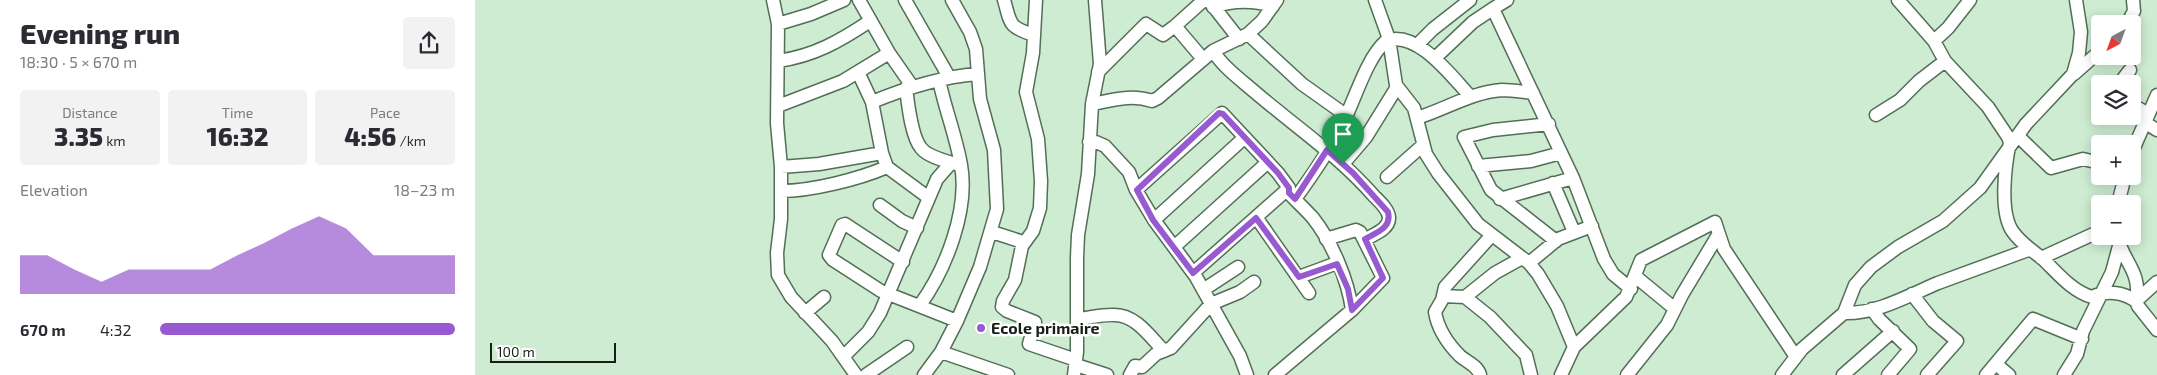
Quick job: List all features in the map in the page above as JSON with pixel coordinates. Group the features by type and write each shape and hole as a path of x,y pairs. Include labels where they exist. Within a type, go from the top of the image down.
{"street":[{"path":"773,0 778,24 777,132 781,167 781,219 777,253 778,275 791,297 844,356 856,375"},
{"path":"778,24 811,14 844,0"},
{"path":"859,0 909,87 909,114 919,147 926,153 956,164"},
{"path":"905,0 944,78 956,164 962,192 959,219 937,279 920,305"},
{"path":"924,375 941,352 957,321 980,267 997,210 995,161 991,135 980,99 974,40 953,0"},
{"path":"1004,0 1012,26 1034,35"},
{"path":"1036,0 1033,54 1026,92 1038,139 1040,199 1033,231 1023,242 1015,280 1002,307 1007,311 1035,322 1028,341 1030,344 1075,366 1107,375"},
{"path":"1075,366 1077,258 1089,165 1092,104 1100,64 1095,0"},
{"path":"1375,0 1389,40 1397,87 1413,106 1426,154 1443,180 1478,224 1491,236 1525,260 1552,294 1574,347"},
{"path":"1418,44 1446,18 1471,0"},
{"path":"1435,58 1473,22 1507,0"},
{"path":"1898,0 1934,41 1945,61 1987,107 2009,140 2005,194 2007,222 2014,234 2028,250 2041,258 2079,292 2092,297 2103,292 2130,297 2136,301 2157,330"},
{"path":"1934,41 1948,28 1970,0"},
{"path":"2073,74 2079,53 2081,32 2076,0"},
{"path":"2132,15 2134,11 2133,0"},
{"path":"1098,72 1146,24 1163,35 1205,2 1242,1 1275,3"},
{"path":"1205,2 1302,84 1347,116"},
{"path":"1092,104 1127,97 1140,97 1152,101 1163,94 1208,55 1243,36 1262,21 1275,3"},
{"path":"1494,8 1549,124 1573,178 1597,243 1611,271 1633,282 1675,309"},
{"path":"778,61 794,59 821,51 870,22"},
{"path":"1175,26 1292,124 1327,150 1369,190 1388,214 1386,226 1365,239"},
{"path":"1193,273 1256,218 1292,193 1327,150 1347,116 1370,64 1381,45 1389,40 1418,44 1435,58 1470,96"},
{"path":"778,106 843,81 889,53"},
{"path":"1791,368 1802,349 1844,313 1860,277 1899,247 1956,212 1980,188 1999,160 2008,152 2026,124 2073,74 2091,59"},
{"path":"1877,115 1901,100 1919,81 1945,61"},
{"path":"2126,75 2130,70"},
{"path":"858,72 872,102 882,153 887,167 929,198"},
{"path":"872,102 909,87 944,78 977,74"},
{"path":"1343,164 1366,137 1397,87"},
{"path":"1417,118 1470,96 1504,90 1533,93"},
{"path":"2139,135 2157,94"},
{"path":"1137,190 1219,113 1223,114 1268,162 1312,217 1326,239 1348,289 1352,310"},
{"path":"2141,113 2157,130"},
{"path":"1549,124 1493,130 1465,136 1466,143 1489,187 1500,199 1539,226 1556,241"},
{"path":"2018,136 2051,168 2083,159 2091,161"},
{"path":"1153,220 1244,138"},
{"path":"1089,142 1100,143 1112,152 1129,172 1153,220 1193,273 1203,290 1240,356 1247,375"},
{"path":"1387,177 1423,145"},
{"path":"781,167 819,164 882,153"},
{"path":"1478,166 1531,161 1561,153"},
{"path":"1174,247 1268,162"},
{"path":"844,356 873,325 889,294 937,179 956,164"},
{"path":"781,191 798,190 856,178 887,167"},
{"path":"1500,199 1573,178"},
{"path":"1553,183 1574,232"},
{"path":"880,205 917,228"},
{"path":"1256,218 1309,293"},
{"path":"1560,375 1574,347 1618,306 1633,282 1641,260 1715,222 1718,235 1791,368"},
{"path":"903,262 848,226 841,226 829,251 831,258 873,286 957,321"},
{"path":"1465,297 1493,275 1525,260 1574,232 1592,226"},
{"path":"1275,375 1352,310 1383,278 1362,233 1357,230 1326,239"},
{"path":"992,232 1023,242"},
{"path":"1627,375 1667,326 1718,235"},
{"path":"2041,258 2091,235"},
{"path":"1480,375 1478,370 1459,355 1442,335 1435,312 1445,288 1491,236"},
{"path":"2064,375 2077,354 2083,331 2112,272 2117,245"},
{"path":"2120,245 2139,284 2136,301"},
{"path":"1844,313 1859,314 1880,308 2028,250"},
{"path":"1299,277 1337,264"},
{"path":"1203,290 1238,267"},
{"path":"1130,375 1135,366 1142,367 1156,354 1174,344 1211,304 1241,292 1254,282"},
{"path":"2136,301 2157,282"},
{"path":"1912,294 1933,321 1957,341 1927,375"},
{"path":"1443,296 1465,297 1490,317 1526,355 1531,375"},
{"path":"805,313 824,297"},
{"path":"1872,309 1877,317 1910,349 1888,375"},
{"path":"1077,319 1117,314 1127,317 1137,324 1164,351"},
{"path":"1986,375 2033,319 2082,339"},
{"path":"1843,375 1893,332"},
{"path":"866,375 907,347"},
{"path":"941,352 1008,375"},
{"path":"1996,364 2009,375"}],"place":[{"name":"Ecole primaire","path":"981,328"}],"route":[{"path":"1219,113 1223,114 1278,173 1289,188 1289,193 1295,199 1327,150 1343,164 1385,208 1389,218 1381,231 1365,239 1383,278 1352,310 1350,295 1337,264 1325,266 1299,277 1256,218 1193,273 1153,220 1137,190 1195,138 1219,113"}]}
